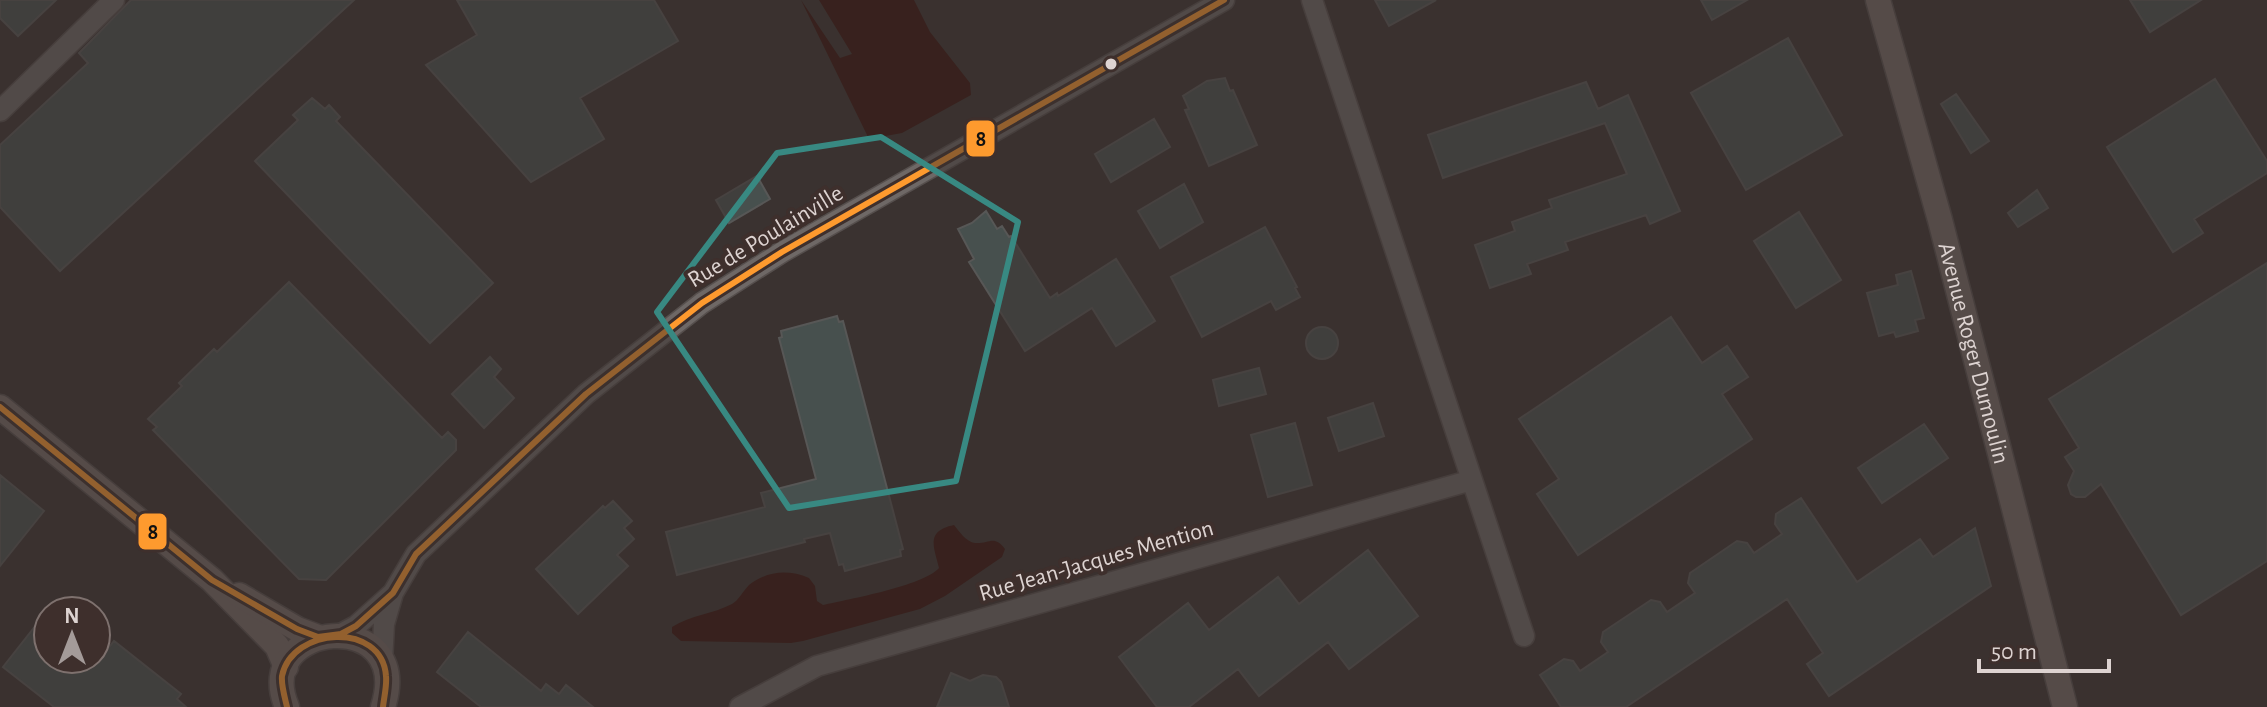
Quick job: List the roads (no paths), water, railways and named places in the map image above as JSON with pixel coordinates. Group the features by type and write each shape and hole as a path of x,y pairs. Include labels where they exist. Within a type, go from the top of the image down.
{"main road":[{"name":"Avenue Roger Dumoulin","path":"1878,0 1940,220 2065,707"},
{"path":"0,407 212,580 277,646 286,667"},
{"path":"212,580 297,629 358,639 372,648 382,662 390,702"},
{"path":"285,705 283,679 286,667 304,644 329,636"}],"street":[{"path":"0,111 114,0"},
{"name":"Rue de Poulainville","path":"382,662 384,624 393,593 416,554 586,394 702,303 782,252 1224,0"},
{"path":"1312,0 1524,636"},
{"name":"Rue Jean-Jacques Mention","path":"740,707 817,666 1472,480"},
{"name":"Rue de Poulainville","path":"329,636 356,626 393,593"}]}
